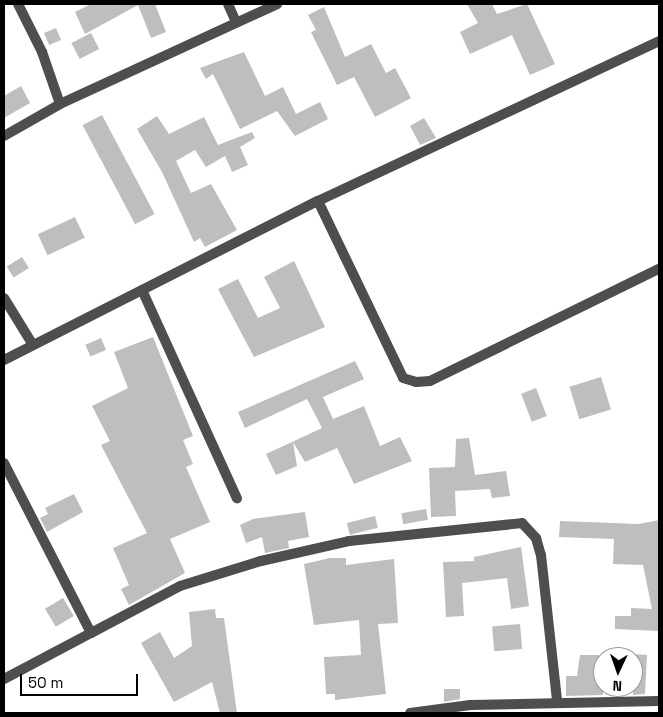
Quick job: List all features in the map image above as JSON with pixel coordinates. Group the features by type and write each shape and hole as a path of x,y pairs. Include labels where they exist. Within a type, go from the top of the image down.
{"street":[{"path":"18,4 42,52 60,104"},
{"path":"228,4 236,22"},
{"path":"4,136 60,104 276,4"},
{"path":"4,360 318,201 659,41"},
{"path":"318,201 403,378 416,382 430,381 659,269"},
{"path":"142,290 237,498"},
{"path":"4,298 33,345"},
{"path":"4,464 92,633"},
{"path":"4,679 180,586 261,561 349,541 522,523 533,533 541,555 557,702"},
{"path":"410,713 531,708 557,702 659,702"}],"building":[{"path":"91,4 155,4 166,32 151,38 138,5 85,34 75,12"},
{"path":"467,4 492,4 497,14 527,4 555,64 530,75 512,35 470,54 460,32 478,23"},
{"path":"324,7 345,57 371,44 386,73 395,68 411,98 375,117 354,77 337,85 311,32 316,30 308,15"},
{"path":"56,28 61,40 49,45 44,33"},
{"path":"91,33 99,49 80,59 71,43"},
{"path":"244,52 265,96 283,87 296,114 320,102 328,119 295,136 277,111 240,129 213,74 206,79 200,68"},
{"path":"21,86 30,103 4,118 4,96"},
{"path":"102,115 155,214 135,224 83,125"},
{"path":"157,116 169,134 204,117 218,145 252,132 255,138 240,147 248,165 232,172 225,156 206,167 195,150 176,161 191,193 211,184 237,230 205,247 200,238 194,242 162,172 137,129"},
{"path":"424,118 436,138 420,145 410,126"},
{"path":"75,217 85,238 48,255 38,234"},
{"path":"22,257 29,268 14,278 7,267"},
{"path":"294,261 325,327 254,357 218,289 238,279 258,318 280,308 264,277"},
{"path":"153,337 193,436 183,440 193,464 186,467 210,522 170,539 185,573 129,605 121,589 129,585 113,548 147,533 101,445 110,441 92,406 128,388 114,352"},
{"path":"101,338 106,350 90,357 85,345"},
{"path":"355,361 364,379 323,397 333,419 364,406 380,446 400,437 412,461 354,484 337,448 305,462 293,442 297,466 276,475 266,454 322,428 307,399 245,428 238,412"},
{"path":"601,377 611,410 579,419 569,387"},
{"path":"536,388 547,416 532,422 521,394"},
{"path":"469,438 475,475 506,471 510,496 492,498 490,489 455,491 456,516 431,517 429,468 455,467 456,439"},
{"path":"74,494 83,512 47,532 40,518 48,514 45,508"},
{"path":"426,509 428,520 403,524 401,513"},
{"path":"305,512 309,537 288,541 289,548 265,553 262,537 246,543 240,525 253,519"},
{"path":"375,516 378,528 350,535 347,523"},
{"path":"659,520 659,631 615,629 615,616 631,616 631,608 652,609 643,565 613,564 614,539 559,537 560,521 639,524"},
{"path":"521,547 529,606 511,609 507,578 462,583 464,616 446,617 443,562 474,561 474,557"},
{"path":"330,558 346,558 346,565 394,559 398,623 378,624 386,694 335,700 335,694 326,694 324,657 361,655 359,620 314,625 304,564"},
{"path":"63,598 74,616 56,627 45,609"},
{"path":"215,609 216,618 224,618 237,713 220,713 212,682 174,702 141,643 160,632 174,658 192,646 189,612"},
{"path":"520,624 522,649 494,651 492,626"},
{"path":"580,655 593,655 593,695 566,696 566,676 577,676"},
{"path":"643,655 647,655 645,694 643,694"},
{"path":"444,689 460,689 460,699 444,702"}]}
